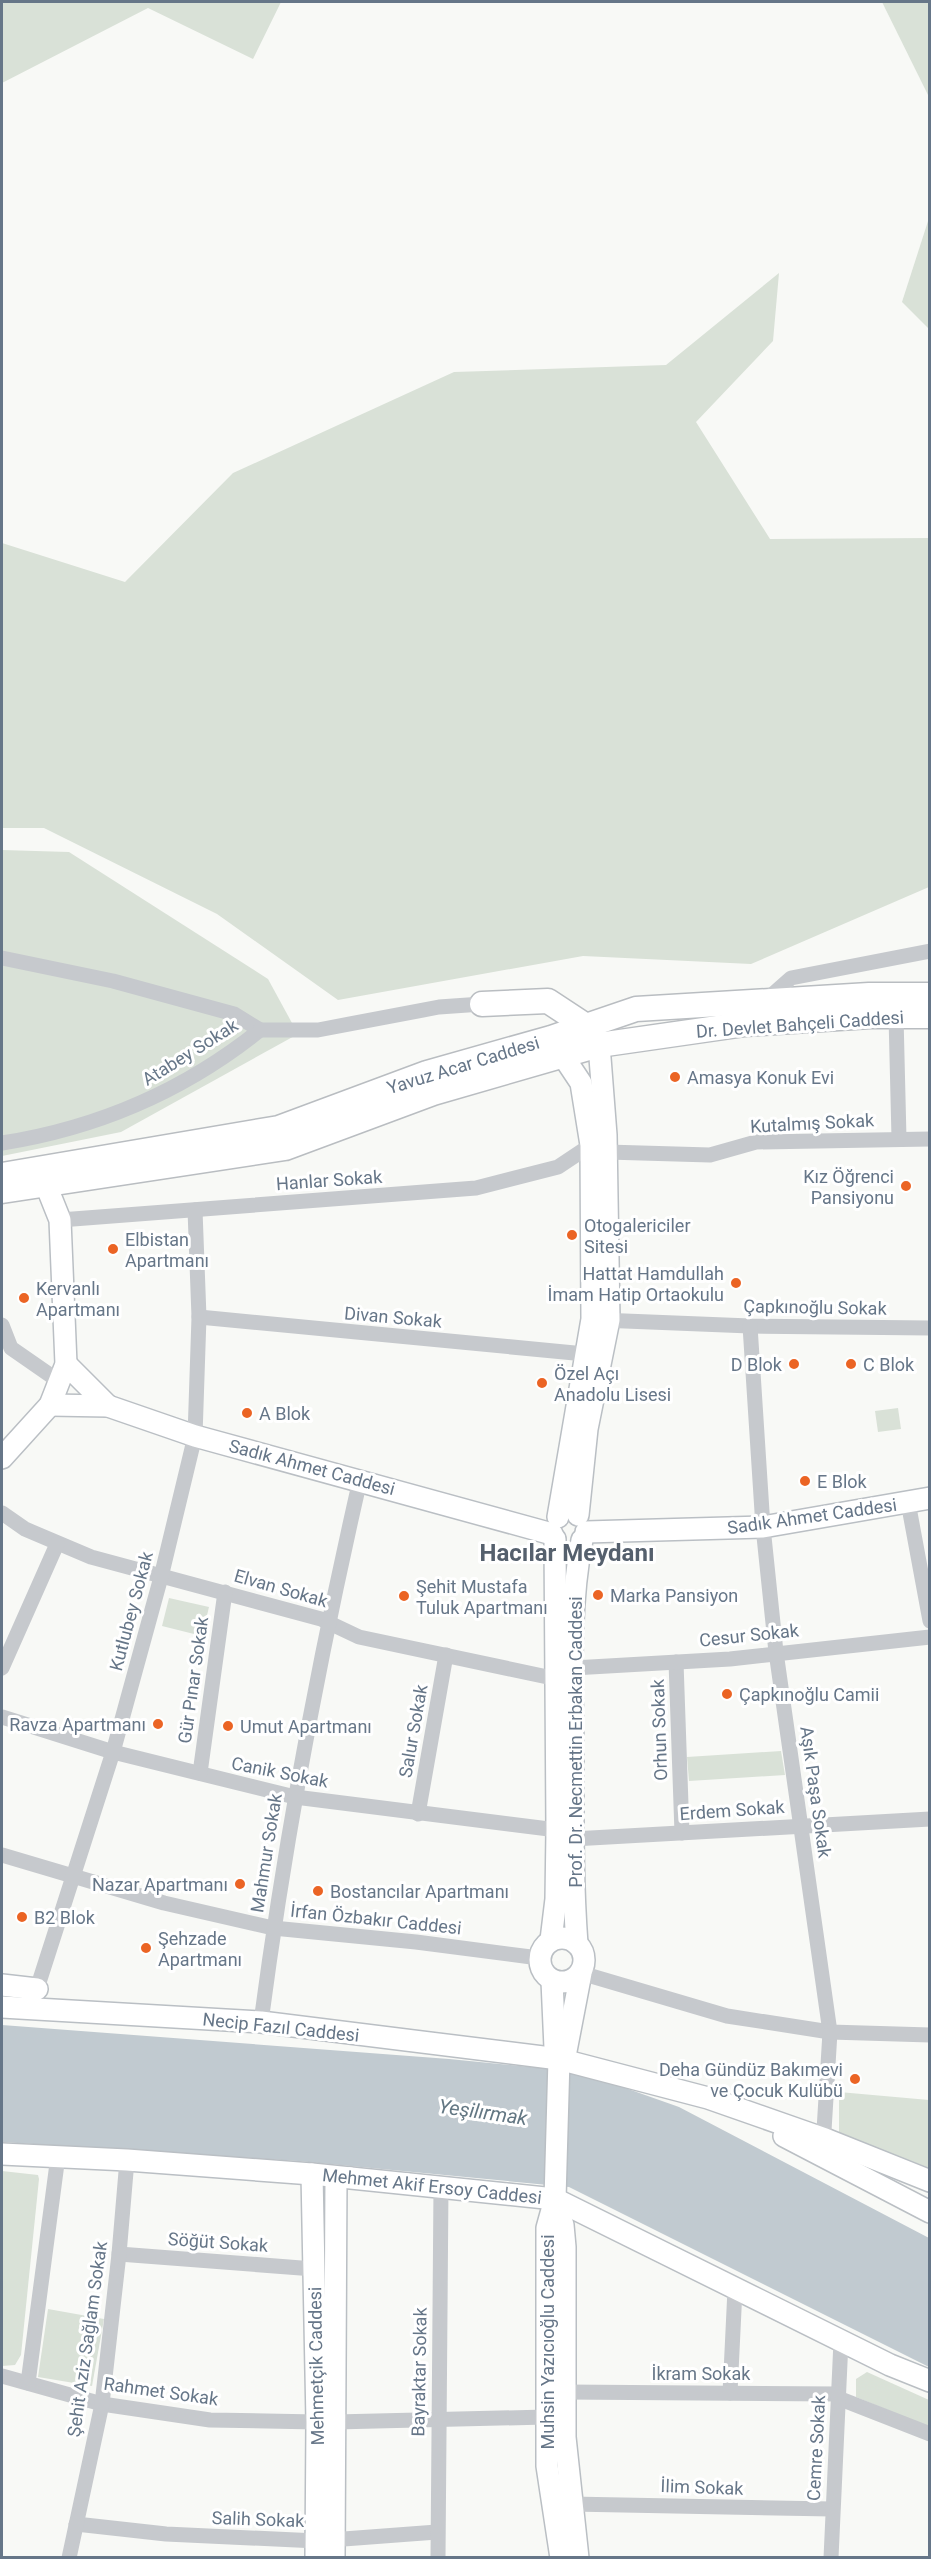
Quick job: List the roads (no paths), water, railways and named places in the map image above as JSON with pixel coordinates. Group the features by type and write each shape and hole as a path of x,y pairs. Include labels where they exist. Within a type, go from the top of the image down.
{"main road":[{"name":"Yavuz Acar Caddesi","path":"2,1177 46,1185 285,1148 557,1047 593,1036 636,1010 930,995"},
{"path":"482,1004 548,1001 593,1036"},
{"path":"482,1004 530,1014 557,1047"},
{"name":"Dr. Devlet Bahçeli Caddesi","path":"593,1036 745,1024 930,1016"},
{"name":"Prof. Dr. Necmettin Erbakan Caddesi","path":"566,1528 587,1429 601,1320 599,1149 593,1036"},
{"name":"Yavuz Acar Caddesi","path":"2,1177 279,1128 427,1073 557,1047"},
{"name":"Prof. Dr. Necmettin Erbakan Caddesi","path":"557,1047 581,1083 599,1149"},
{"path":"2,1458 50,1405 63,1373 60,1220 46,1185"},
{"name":"Prof. Dr. Necmettin Erbakan Caddesi","path":"577,1944 565,1834 566,1528 585,1353 601,1320"},
{"name":"Sadık Ahmet Caddesi","path":"63,1373 108,1407"},
{"name":"Sadık Ahmet Caddesi","path":"50,1405 108,1407 195,1436 518,1522 566,1528 763,1527 930,1498"},
{"name":"Prof. Dr. Necmettin Erbakan Caddesi","path":"551,1940 565,1834"},
{"path":"559,2064 566,2051 584,1958 577,1944 565,1938 551,1940 543,1947 539,1958 541,1969 552,1981 565,1983 581,1972"},
{"path":"552,1981 555,2048 559,2064 555,2193"},
{"path":"2,1985 37,1989"},
{"name":"Necip Fazıl Caddesi","path":"2,2007 261,2022 559,2064 708,2098 823,2147"},
{"path":"823,2147 930,2181"},
{"path":"823,2147 930,2212"},
{"name":"Mehmet Akif Ersoy Caddesi","path":"2,2154 127,2160 312,2174 441,2187 555,2193 735,2289 930,2381"},
{"name":"Mehmetçik Caddesi","path":"312,2174 314,2269 326,2422"},
{"name":"Mehmetçik Caddesi","path":"325,2549 326,2422 336,2177"},
{"name":"Muhsin Yazıcıoğlu Caddesi","path":"555,2193 563,2225 565,2247 565,2437 578,2558"},
{"name":"Muhsin Yazıcıoğlu Caddesi","path":"555,2193 547,2228 546,2417 547,2466 561,2558"}],"street":[{"path":"764,1002 791,978 930,951"},
{"name":"Atabey Sokak","path":"2,958 113,981 234,1014 260,1030 318,1030 439,1007 482,1004"},
{"path":"896,1016 899,1138"},
{"name":"Atabey Sokak","path":"2,1143 34,1138 92,1123 159,1097 223,1058 260,1030"},
{"name":"Kutalmış Sokak","path":"599,1149 710,1155 756,1142 930,1138"},
{"name":"Hanlar Sokak","path":"60,1220 477,1188 558,1167 599,1149"},
{"name":"Kutlubey Sokak","path":"30,2010 113,1752 161,1577 195,1436 199,1317 195,1210"},
{"name":"Divan Sokak","path":"199,1317 585,1353"},
{"name":"Çapkınoğlu Sokak","path":"601,1320 750,1326 930,1328"},
{"path":"2,1325 11,1348 63,1373"},
{"name":"Aşık Paşa Sokak","path":"750,1326 763,1527 776,1652 830,2032 823,2147"},
{"name":"Mahmur Sokak","path":"261,2022 273,1928 327,1621 360,1480"},
{"path":"908,1502 930,1621"},
{"name":"Elvan Sokak","path":"2,1513 25,1529 91,1557 327,1621 359,1636 446,1655 565,1673"},
{"path":"2,1668 57,1544"},
{"name":"Gür Pınar Sokak","path":"200,1773 225,1592"},
{"name":"Cesur Sokak","path":"565,1673 730,1659 776,1652 930,1637"},
{"name":"Salur Sokak","path":"418,1814 446,1655"},
{"name":"Orhun Sokak","path":"676,1662 682,1833"},
{"name":"Canik Sokak","path":"2,1717 113,1752 295,1797 565,1834"},
{"name":"Erdem Sokak","path":"565,1834 682,1833 930,1819"},
{"name":"İrfan Özbakır Caddesi","path":"2,1855 164,1903 273,1928 416,1942 539,1958"},
{"path":"581,1972 727,2016 830,2032 930,2035"},
{"path":"28,2383 58,2156"},
{"name":"Şehit Aziz Sağlam Sokak","path":"69,2558 102,2404 127,2160"},
{"name":"Bayraktar Sokak","path":"438,2558 441,2187"},
{"name":"Söğüt Sokak","path":"119,2254 314,2269"},
{"path":"730,2393 735,2289"},
{"name":"Cemre Sokak","path":"831,2558 841,2341"},
{"name":"Rahmet Sokak","path":"2,2376 102,2404 210,2420 439,2421 546,2417"},
{"name":"İkram Sokak","path":"565,2392 838,2396"},
{"path":"838,2396 930,2434"},
{"name":"İlim Sokak","path":"571,2504 832,2509"},
{"name":"Salih Sokak","path":"76,2524 325,2549 438,2532"}],"water":[{"name":"Yeşilırmak","path":"2,2025 449,2059 580,2072 679,2107 929,2238 929,2367 569,2187 298,2161 2,2142"}],"place":[{"name":"Amasya Konuk Evi","path":"675,1077"},
{"name":"Kız Öğrenci Pansiyonu","path":"906,1186"},
{"name":"Otogalericiler Sitesi","path":"572,1235"},
{"name":"Elbistan Apartmanı","path":"113,1249"},
{"name":"Hattat Hamdullah İmam Hatip Ortaokulu","path":"736,1283"},
{"name":"Kervanlı Apartmanı","path":"24,1298"},
{"name":"D Blok","path":"794,1364"},
{"name":"C Blok","path":"851,1364"},
{"name":"Özel Açı Anadolu Lisesi","path":"542,1383"},
{"name":"A Blok","path":"247,1413"},
{"name":"E Blok","path":"805,1481"},
{"name":"Marka Pansiyon","path":"598,1595"},
{"name":"Şehit Mustafa Tuluk Apartmanı","path":"404,1596"},
{"name":"Çapkınoğlu Camii","path":"727,1694"},
{"name":"Ravza Apartmanı","path":"158,1724"},
{"name":"Umut Apartmanı","path":"228,1726"},
{"name":"Nazar Apartmanı","path":"240,1884"},
{"name":"Bostancılar Apartmanı","path":"318,1891"},
{"name":"B2 Blok","path":"22,1917"},
{"name":"Şehzade Apartmanı","path":"146,1948"},
{"name":"Deha Gündüz Bakımevi ve Çocuk Kulübü","path":"855,2079"}],"district":[{"name":"Hacılar Meydanı","path":"567,1553"}]}
